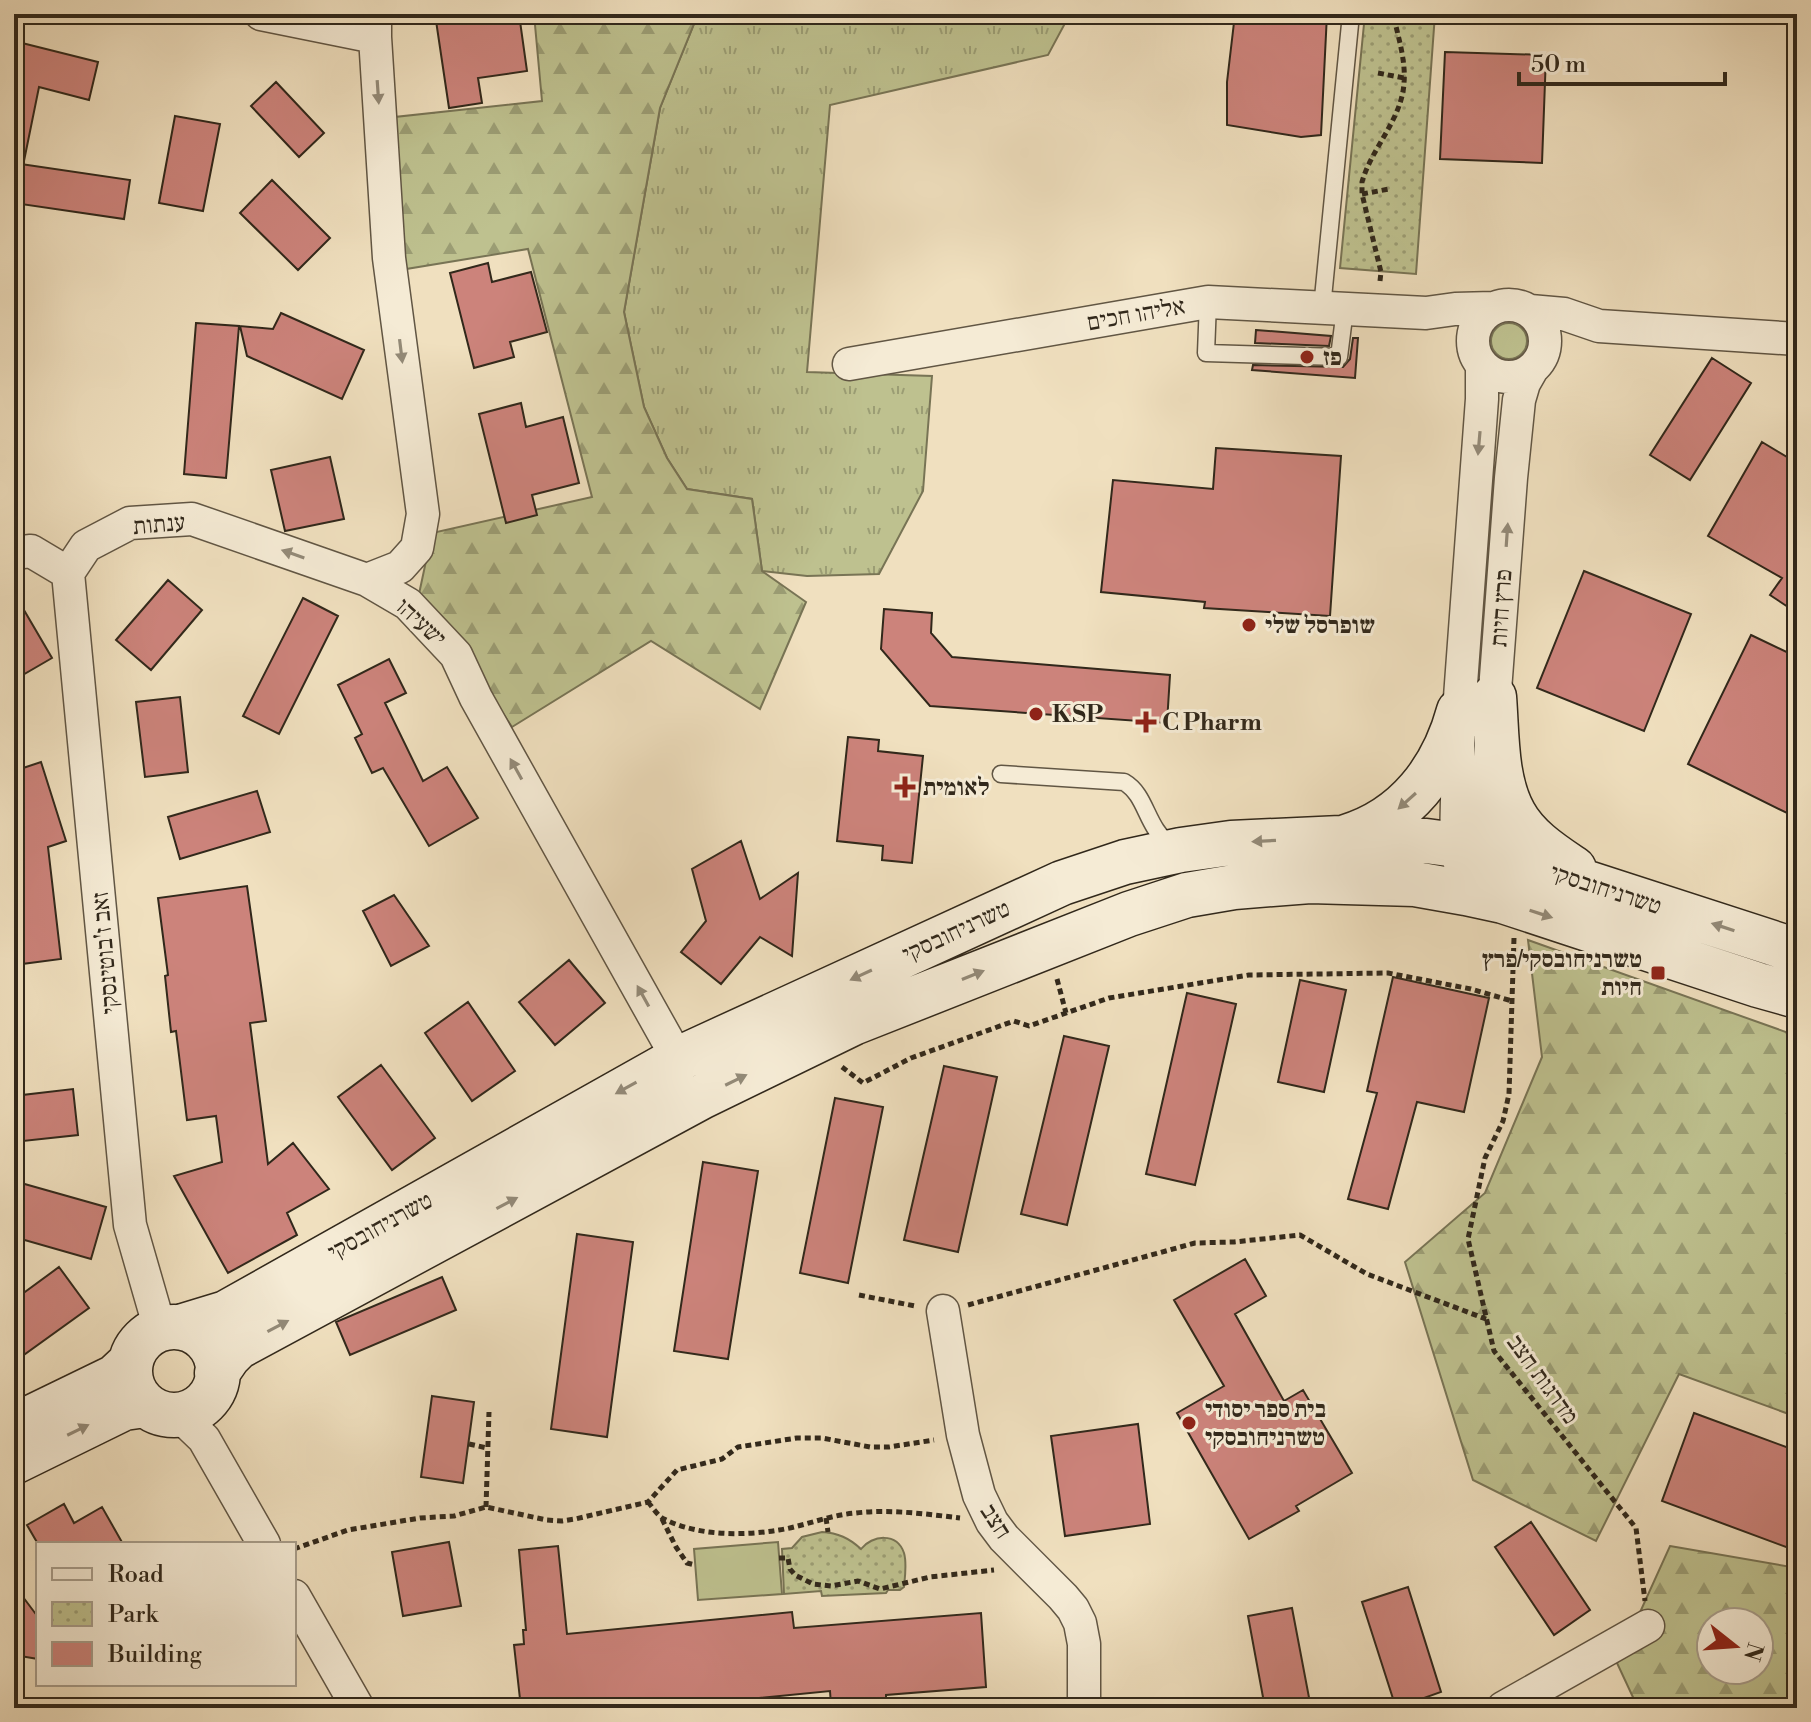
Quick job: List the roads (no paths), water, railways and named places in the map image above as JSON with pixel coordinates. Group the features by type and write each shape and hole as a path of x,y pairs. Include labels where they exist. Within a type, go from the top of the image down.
{"street":[{"path":"261,14 375,25"},
{"name":"ישעיהו","path":"367,580 400,567 417,548 423,514 389,258 375,25"},
{"name":"אליהו חכים","path":"849,364 1208,302 1426,313 1493,308"},
{"path":"1478,359 1473,340 1476,326 1493,308 1504,305 1564,314 1599,326 1797,339"},
{"path":"1530,311 1543,330 1545,343 1536,364"},
{"path":"1426,313 1494,374 1507,377 1519,375 1599,326"},
{"name":"פרץ חיות","path":"1470,847 1476,704 1474,495 1482,399 1478,359"},
{"name":"פרץ חיות","path":"1476,704 1511,478 1519,400 1524,383 1536,364"},
{"path":"1474,495 1498,491 1511,478"},
{"name":"ענתות","path":"68,573 86,546 130,523 192,519 367,580"},
{"path":"14,553 31,551 68,573"},
{"name":"זאב ז'בוטינסקי","path":"68,573 130,1225 170,1328"},
{"name":"ישעיהו","path":"367,580 408,604 456,655 476,698 678,1059"},
{"path":"1341,838 1378,823 1420,789 1476,704"},
{"path":"1476,704 1515,816 1537,842 1603,887"},
{"name":"טשרניחובסקי","path":"170,1328 226,1313 678,1059 1062,883 1125,862 1231,843 1341,838 1426,841 1470,847 1797,951"},
{"path":"1466,893 1470,847"},
{"name":"טשרניחובסקי","path":"190,1406 238,1347 703,1096 853,1023 1049,944 1187,895 1234,887 1310,881 1415,884 1503,901 1797,996"},
{"path":"663,1118 674,1095 678,1059"},
{"name":"חצב","path":"943,1311 963,1435 979,1495 1004,1538 1063,1597 1080,1623 1084,1644 1084,1708"},
{"path":"170,1328 192,1331 211,1348 216,1360 190,1406 137,1396 130,1374 131,1362 136,1348 147,1336 170,1328"},
{"path":"14,1426 115,1377 131,1362"},
{"path":"14,1462 124,1408 190,1406"},
{"path":"190,1406 263,1542"},
{"path":"296,1600 358,1708"},
{"path":"1503,1708 1648,1626"}],"lane":[{"path":"1208,302 1206,353 1339,357 1334,308 1351,14"},
{"path":"1001,774 1124,782 1135,791 1159,837 1181,850"}],"place":[{"name":"פז","path":"1307,357"},
{"name":"שופרסל שלי","path":"1249,625"},
{"name":"KSP","path":"1036,714"},
{"name":"C Pharm","path":"1146,722"},
{"name":"לאומית","path":"905,787"},
{"name":"טשרניחובסקי/פרץ חיות","path":"1658,973"},
{"name":"בית ספר יסודי טשרניחובסקי","path":"1189,1423"}]}
